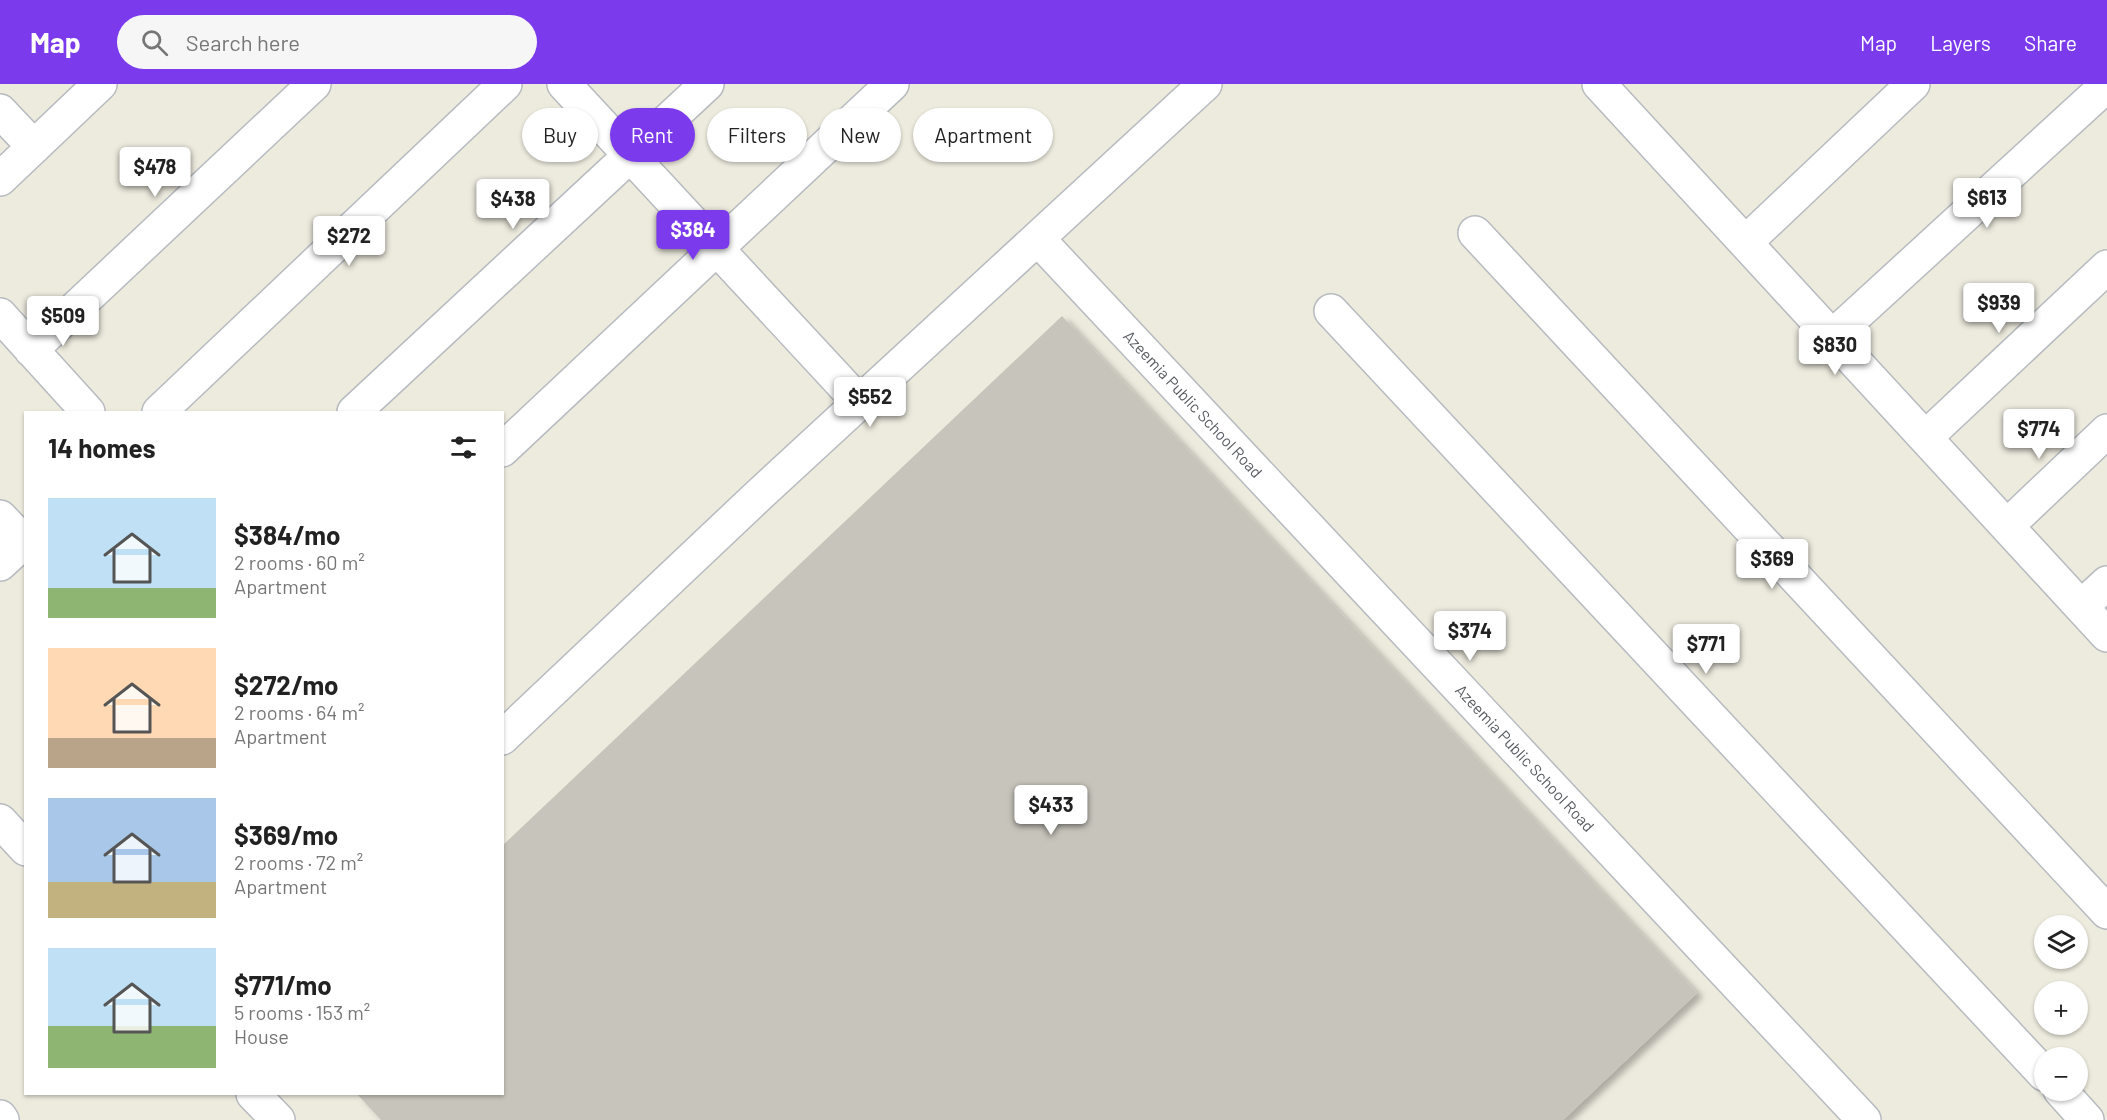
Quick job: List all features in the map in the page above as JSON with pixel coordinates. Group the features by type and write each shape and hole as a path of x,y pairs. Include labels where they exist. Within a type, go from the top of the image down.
{"street":[{"path":"0,179 100,84"},
{"path":"31,350 314,84"},
{"path":"160,411 505,84"},
{"path":"564,84 610,133"},
{"path":"682,108 707,84"},
{"path":"504,448 892,84"},
{"path":"504,736 759,495 1205,84"},
{"path":"1599,84 2107,634"},
{"path":"1746,242 1913,84"},
{"path":"1833,336 2107,85"},
{"path":"0,111 34,147"},
{"path":"355,411 625,162"},
{"path":"636,162 860,403"},
{"path":"1475,233 2107,912"},
{"name":"Azeemia Public School Road","path":"1038,239 1864,1120"},
{"path":"1926,437 2107,267"},
{"path":"1331,311 2034,1063"},
{"path":"0,315 87,411"},
{"path":"2007,526 2107,431"},
{"path":"0,517 24,541"},
{"path":"0,564 24,543"},
{"path":"2081,607 2107,583"},
{"path":"0,821 24,847"},
{"path":"254,1095 278,1120"},
{"path":"2070,1101 2087,1120"}],"building":[{"path":"1062,316 1697,993 1563,1120 381,1120 358,1095 504,1095 504,844"}]}
